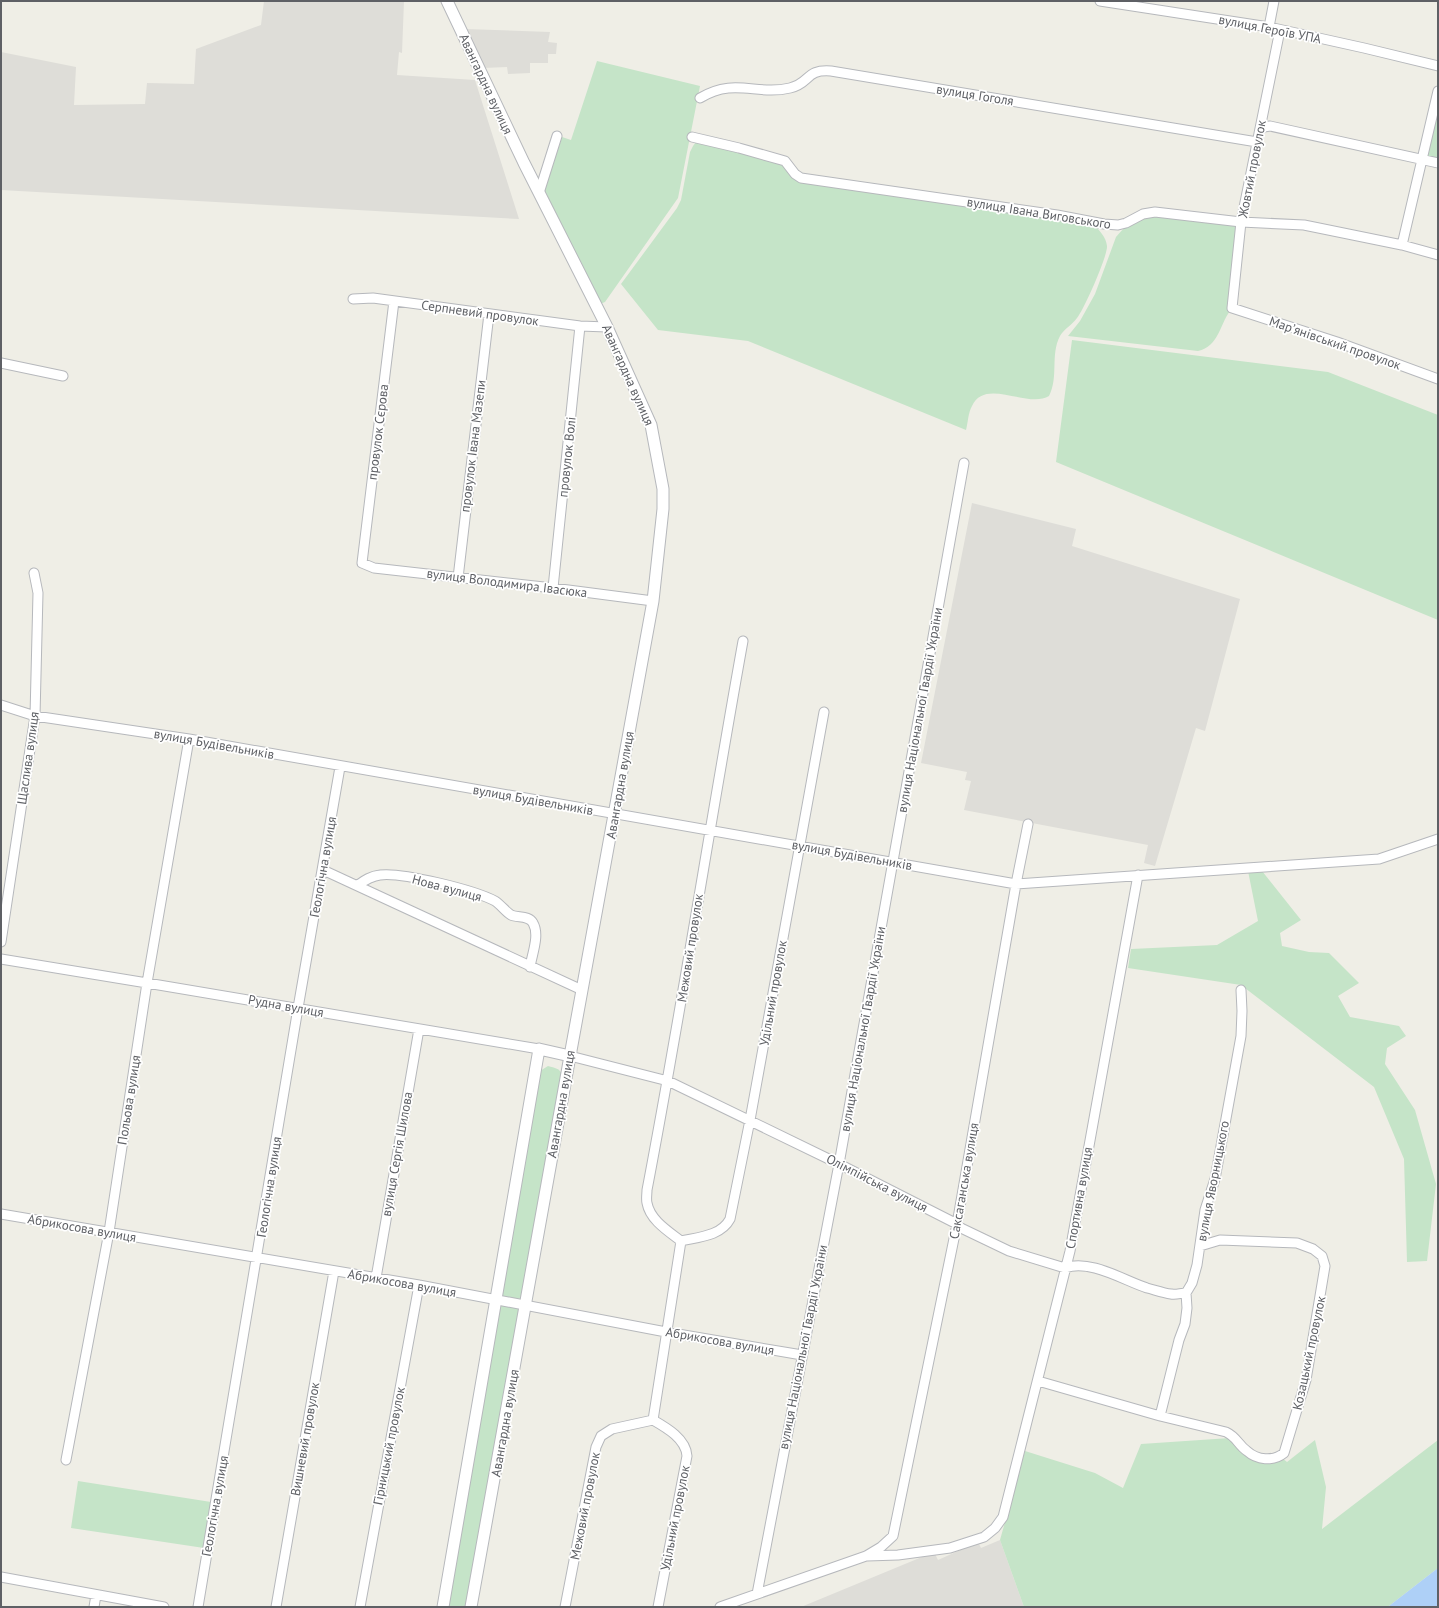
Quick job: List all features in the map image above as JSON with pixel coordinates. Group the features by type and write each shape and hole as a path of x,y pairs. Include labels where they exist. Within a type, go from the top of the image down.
{"street":[{"name":"Авангардна вулиця","path":"447,1 539,193 607,327 651,425 663,489 653,601 471,1607"},
{"name":"вулиця Героїв УПА","path":"1100,1 1269,27 1438,66"},
{"path":"1269,27 1274,1"},
{"name":"Жовтий провулок","path":"1232,308 1241,222 1280,30"},
{"name":"вулиця Гоголя","path":"700,98 710,92 729,88 764,90 792,88 802,84 812,73 820,70 1257,142"},
{"path":"1402,245 1438,91"},
{"path":"1260,130 1270,126 1438,163"},
{"path":"539,193 557,136"},
{"name":"вулиця Івана Виговського","path":"692,138 739,148 785,161 795,174 801,178 1049,214 1104,224 1118,225 1126,223 1143,214 1155,212 1241,222 1304,225 1402,245 1438,255"},
{"name":"Серпневий провулок","path":"353,298 373,298 580,326 607,327"},
{"name":"провулок Сєрова","path":"362,563 394,301"},
{"name":"Марʼянівський провулок","path":"1232,308 1337,342 1438,379"},
{"name":"провулок Івана Мазепи","path":"458,578 489,314"},
{"name":"провулок Волі","path":"553,588 580,326"},
{"path":"1,363 63,376"},
{"name":"вулиця Національної Гвардії України","path":"757,1594 839,1164 964,463"},
{"name":"вулиця Володимира Івасюка","path":"362,563 374,568 653,601"},
{"name":"Щаслива вулиця","path":"1,942 35,716 38,593 34,573"},
{"name":"Межовий провулок","path":"681,1241 654,1219 647,1204 647,1190 668,1081 709,831 743,641"},
{"name":"вулиця Будівельників","path":"1,705 35,716 189,739 340,767 1016,884 1379,859 1438,839"},
{"name":"Удільний провулок","path":"681,1241 717,1232 726,1226 730,1219 750,1120 824,712"},
{"name":"Польова вулиця","path":"66,1460 109,1232 147,983 189,739"},
{"name":"Геологічна вулиця","path":"198,1607 298,1008 340,767"},
{"name":"Саксаганська вулиця","path":"866,1556 881,1547 893,1536 957,1224 1016,884 1028,824"},
{"path":"323,870 582,990"},
{"name":"Нова вулиця","path":"358,885 368,878 388,875 412,878 466,891 494,901 515,917 528,918 532,921 536,931 530,967"},
{"name":"Спортивна вулиця","path":"866,1556 898,1555 950,1548 984,1537 995,1528 1003,1517 1070,1251 1138,875"},
{"name":"Рудна вулиця","path":"1,960 298,1008 539,1049 570,1056"},
{"name":"вулиця Яворницького","path":"1160,1416 1179,1340 1185,1324 1187,1308 1186,1294 1192,1283 1200,1246 1205,1210 1215,1179 1241,1036 1241,990"},
{"name":"вулиця Сергія Шилова","path":"376,1278 419,1029"},
{"path":"443,1607 539,1049"},
{"name":"Олімпійська вулиця","path":"570,1056 668,1081 839,1164 957,1224 961,1228 1009,1251 1065,1268 1072,1266 1094,1268 1148,1288 1173,1294 1186,1294"},
{"name":"Абрикосова вулиця","path":"1,1214 419,1285 666,1332 802,1355"},
{"name":"Козацький провулок","path":"1038,1381 1160,1416 1226,1432 1236,1438 1243,1448 1251,1454 1268,1459 1275,1458 1284,1453 1287,1448 1306,1380 1326,1266 1322,1256 1313,1249 1290,1242 1220,1240 1200,1246"},
{"path":"653,1420 681,1241"},
{"name":"Вишневий провулок","path":"276,1607 334,1271"},
{"name":"Гірницький провулок","path":"360,1607 419,1285"},
{"name":"Межовий провулок","path":"565,1607 596,1447 602,1436 612,1429 653,1420"},
{"name":"Удільний провулок","path":"653,1420 667,1429 680,1441 686,1450 687,1456 658,1607"},
{"path":"720,1607 866,1556"},
{"path":"1,1577 164,1607"},
{"path":"94,1607 96,1595"}],"shaded area":[{"path":"264,1 404,1 402,53 399,52 397,75 475,80 519,219 1,190 1,52 76,67 74,105 145,104 147,83 194,84 196,49 261,25"},
{"path":"465,29 550,32 548,42 557,43 556,54 548,54 548,63 530,63 530,73 508,74 507,67 483,68"},
{"path":"972,503 1076,529 1072,546 1240,599 1205,731 1196,728 1155,866 1144,863 1148,845 964,810 971,781 965,780 967,772 921,763"},
{"path":"1000,1540 1024,1607 801,1607 934,1552 938,1560 978,1542 981,1548"}],"green space":[{"path":"597,61 700,86 678,198 605,302 600,304 544,193 562,137 571,140"},
{"path":"1434,114 1438,115 1438,161 1424,158"},
{"path":"696,142 780,161 792,177 1094,225 1104,237 1107,246 1104,260 1085,305 1075,320 1060,336 1057,343 1055,351 1054,381 1049,396 1040,399 1030,399 1008,395 987,394 978,398 972,406 966,430 748,341 658,330 621,284 677,208 681,200 690,152"},
{"path":"1163,214 1238,226 1230,311 1218,335 1210,345 1198,351 1068,336 1080,321 1095,294 1116,237 1127,226 1136,220"},
{"path":"1072,340 1328,372 1438,415 1438,620 1056,462"},
{"path":"1248,871 1262,871 1301,920 1280,933 1282,946 1309,952 1329,953 1359,983 1338,996 1350,1017 1399,1026 1406,1036 1387,1048 1385,1064 1415,1110 1436,1184 1427,1261 1407,1262 1404,1159 1374,1087 1241,985 1128,968 1131,949 1217,945 1258,921"},
{"path":"548,1066 559,1070 562,1075 522,1298 518,1299 503,1297 501,1294 540,1071"},
{"path":"504,1305 517,1307 520,1311 467,1607 445,1607 499,1307"},
{"path":"1230,1438 1244,1451 1282,1458 1287,1462 1315,1440 1326,1487 1322,1529 1438,1440 1438,1568 1389,1606 1381,1607 1024,1607 1000,1540 1025,1451 1095,1473 1123,1488 1141,1444"},
{"path":"78,1481 211,1502 204,1548 71,1528"}],"water":[{"path":"1438,1568 1438,1607 1381,1607 1389,1606"}]}
